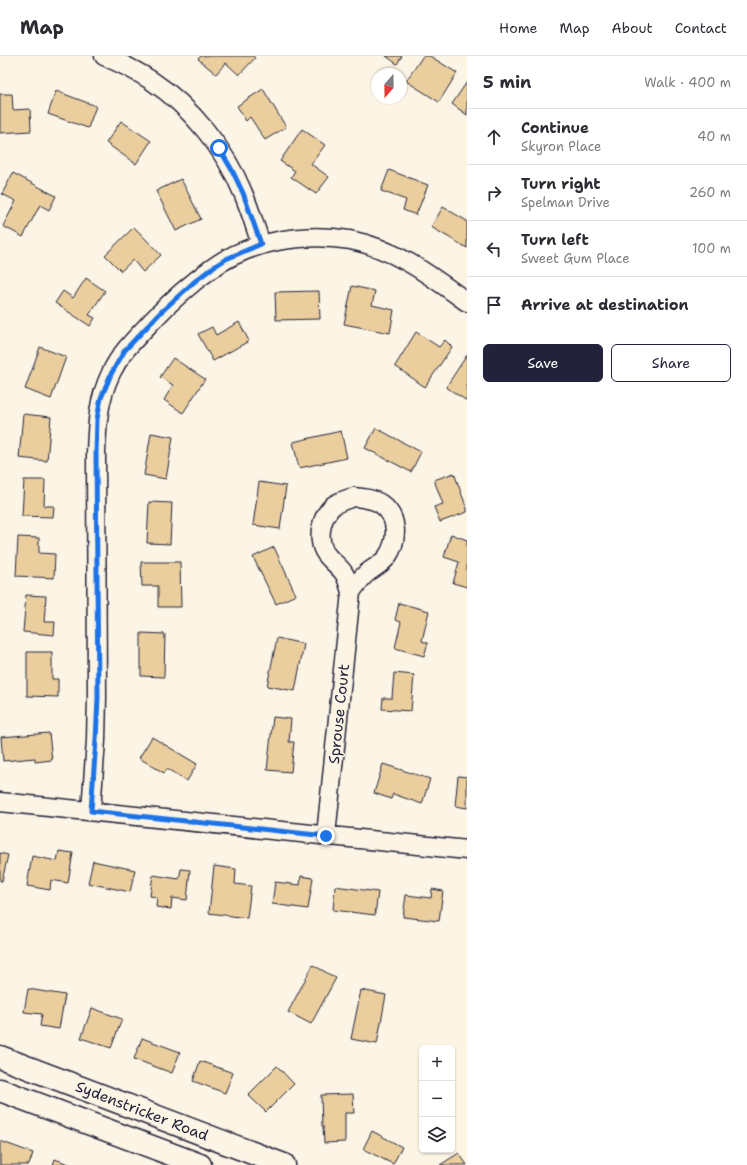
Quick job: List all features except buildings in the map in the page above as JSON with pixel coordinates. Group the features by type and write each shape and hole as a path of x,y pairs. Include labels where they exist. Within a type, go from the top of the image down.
{"main road":[{"name":"Sydenstricker Road","path":"0,1057 284,1165"},
{"name":"Sydenstricker Road","path":"0,1090 200,1165"}],"street":[{"path":"104,56 126,66 153,82 180,103 208,133 219,148 238,181 261,244"},
{"path":"91,811 98,697 97,419 101,398 111,374 125,350 161,312 212,268 226,259 261,244 297,238 317,237 349,240 383,249 424,271 467,302"},
{"path":"354,497 365,498 381,504 391,515 395,525 395,535 392,548 386,559 367,573 351,592 344,572 328,558 323,550 320,535 327,512 334,505 343,500 354,497"},
{"name":"Sprouse Court","path":"326,836 351,592"},
{"path":"0,802 467,850"}],"route":[{"path":"219,148 243,193 261,244 226,259 212,268 161,312 125,350 111,374 101,398 97,419 96,453 98,697 91,811 326,836"}]}
